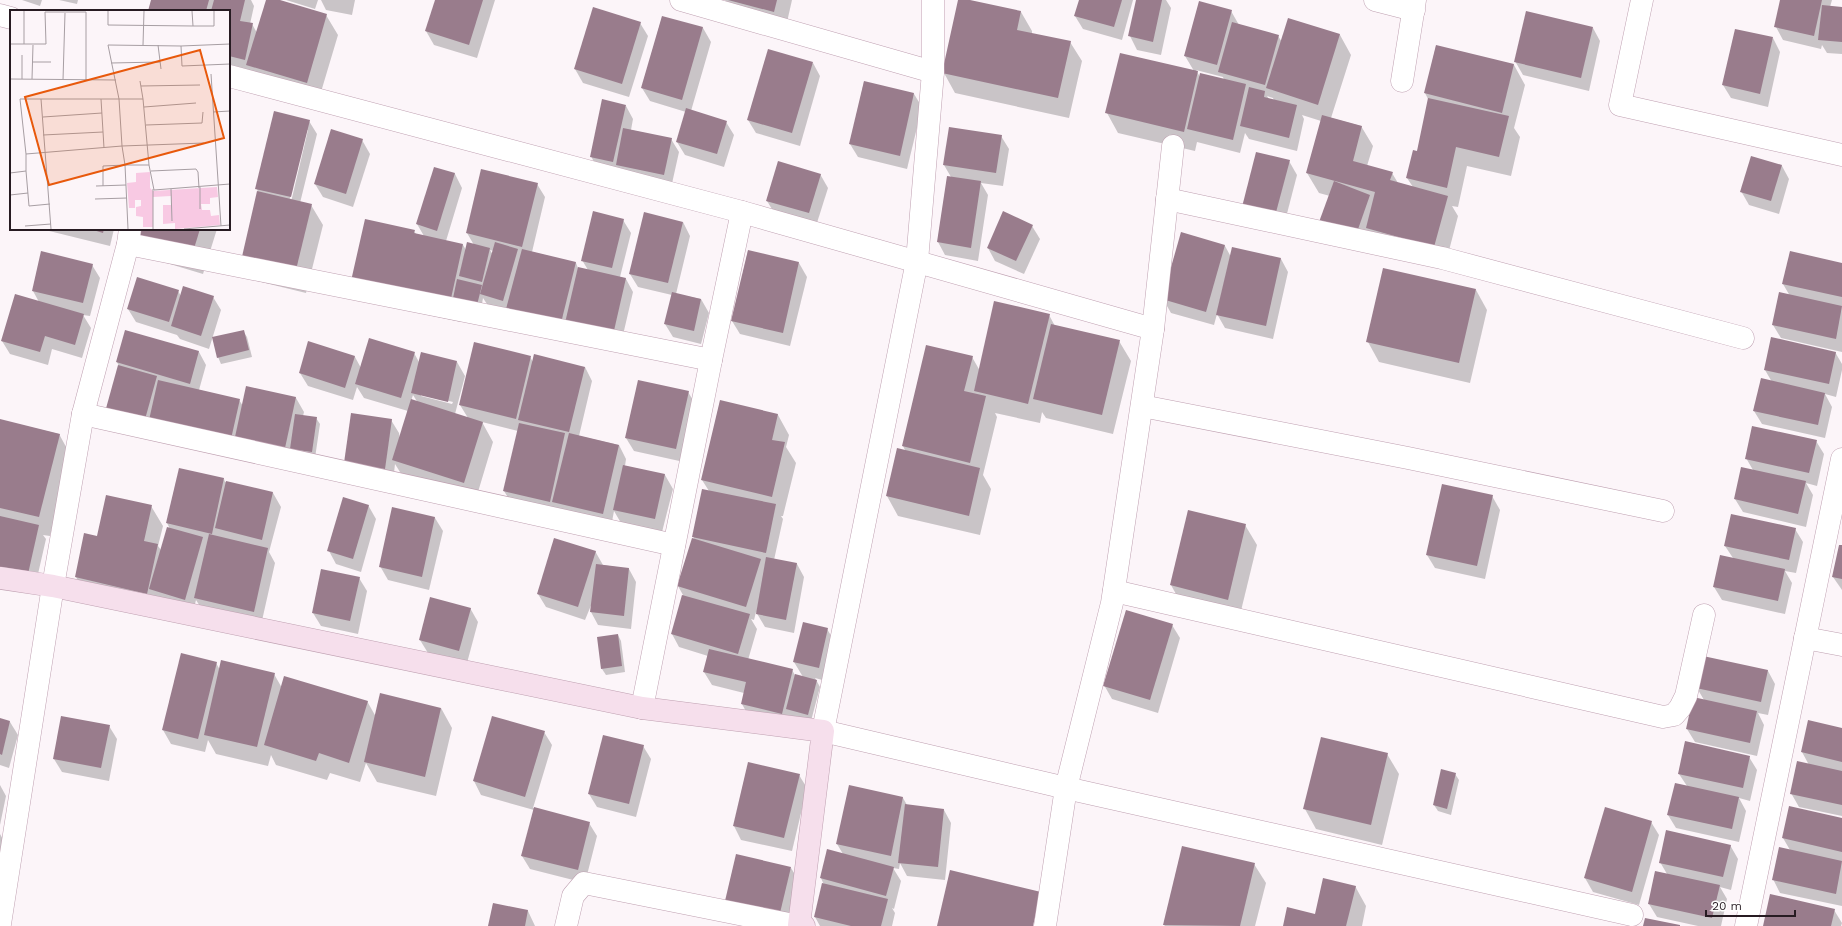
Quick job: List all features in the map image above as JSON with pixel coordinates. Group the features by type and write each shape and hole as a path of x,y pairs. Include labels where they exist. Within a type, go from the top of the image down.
{"street":[{"path":"681,0 933,72"},
{"path":"566,926 573,896 584,883 801,926 823,731 917,261 933,72 933,0"},
{"path":"1375,0 1414,5 1402,81"},
{"path":"1642,0 1620,105 1842,155"},
{"path":"0,15 10,18"},
{"path":"230,76 742,212 1153,329"},
{"path":"1045,926 1066,788 1114,592 1153,329 1173,146"},
{"path":"1167,198 1442,258 1743,338"},
{"path":"642,708 742,212"},
{"path":"0,924 53,586 83,414 129,236 711,360"},
{"path":"1142,406 1408,458 1663,511"},
{"path":"83,414 674,546"},
{"path":"1746,926 1842,458"},
{"path":"0,578 53,586 642,708 823,731 1066,788 1632,915"},
{"path":"1114,592 1663,717 1674,715 1680,708 1686,696 1704,615"},
{"path":"1805,638 1842,645"}],"building":[{"path":"151,0 209,0 206,10 148,10"},
{"path":"214,0 245,0 240,21 253,23 245,60 230,56 230,10 211,10"},
{"path":"266,0 280,0 327,14 307,83 246,65"},
{"path":"435,0 483,0 469,45 425,31"},
{"path":"728,0 777,0 774,12"},
{"path":"958,0 970,0 1021,11 1017,30 1071,41 1058,98 942,73"},
{"path":"1079,0 1122,0 1114,27 1074,16"},
{"path":"1136,0 1162,0 1153,42 1128,36"},
{"path":"1780,0 1822,0 1814,36 1774,27"},
{"path":"1199,1 1232,10 1217,65 1184,56"},
{"path":"1822,5 1842,7 1842,42 1818,40"},
{"path":"593,7 641,22 622,84 574,69"},
{"path":"1526,11 1593,27 1581,78 1514,62"},
{"path":"662,16 703,27 682,100 641,88"},
{"path":"1288,18 1340,34 1318,105 1266,88"},
{"path":"1232,22 1279,35 1265,85 1218,72"},
{"path":"1735,29 1773,37 1760,94 1722,85"},
{"path":"1436,45 1514,64 1502,113 1424,93"},
{"path":"768,49 813,62 792,133 747,120"},
{"path":"1120,53 1198,71 1184,132 1105,113"},
{"path":"1200,73 1246,84 1233,140 1187,129"},
{"path":"864,81 914,93 900,156 849,144"},
{"path":"1249,87 1265,91 1264,97 1297,105 1289,138 1240,126"},
{"path":"1428,98 1509,116 1499,157 1456,147 1447,188 1406,178 1413,150 1417,151"},
{"path":"602,99 626,105 613,162 590,157"},
{"path":"686,108 727,121 717,154 676,142"},
{"path":"274,111 310,120 291,197 255,189"},
{"path":"1322,115 1362,126 1353,161 1393,172 1390,180 1448,196 1434,247 1366,228 1375,192 1306,173"},
{"path":"949,127 1002,135 996,173 943,165"},
{"path":"623,128 672,138 664,175 616,165"},
{"path":"331,129 363,139 346,194 314,184"},
{"path":"1256,152 1290,160 1275,216 1242,207"},
{"path":"1751,156 1782,165 1771,201 1740,192"},
{"path":"778,161 821,174 809,213 766,201"},
{"path":"434,167 455,173 437,231 416,224"},
{"path":"481,169 538,183 522,247 466,233"},
{"path":"947,176 981,181 971,248 937,242"},
{"path":"1334,181 1370,195 1356,235 1319,222"},
{"path":"257,191 312,204 295,274 241,261"},
{"path":"593,211 624,219 612,268 581,261"},
{"path":"1003,211 1033,225 1016,261 987,248"},
{"path":"644,212 683,222 668,283 629,274"},
{"path":"365,219 415,230 414,233 463,244 450,303 351,281"},
{"path":"93,230 104,230 103,233"},
{"path":"140,230 200,230 192,255 137,238"},
{"path":"1181,232 1225,245 1206,312 1162,299"},
{"path":"467,242 490,248 482,282 459,276"},
{"path":"495,242 518,249 503,301 480,294"},
{"path":"1232,247 1281,258 1266,326 1216,315"},
{"path":"522,249 576,262 561,323 506,309"},
{"path":"748,250 799,262 783,333 731,321"},
{"path":"41,251 93,264 83,303 32,291"},
{"path":"1790,251 1842,263 1842,297 1782,284"},
{"path":"578,267 626,278 613,335 565,323"},
{"path":"1383,268 1476,289 1459,363 1366,342"},
{"path":"137,277 179,290 169,322 127,309"},
{"path":"457,279 482,285 476,309 452,303"},
{"path":"183,286 214,296 201,336 171,326"},
{"path":"672,292 701,299 694,331 664,324"},
{"path":"1779,292 1842,306 1836,339 1772,325"},
{"path":"15,294 84,314 75,345 45,336 40,352 1,341"},
{"path":"994,301 1050,314 1028,404 974,391"},
{"path":"1051,324 1120,340 1102,415 1033,399"},
{"path":"125,330 199,351 190,384 116,362"},
{"path":"244,330 249,350 217,358 212,337"},
{"path":"1771,337 1836,352 1829,384 1764,370"},
{"path":"369,338 415,352 401,398 355,384"},
{"path":"308,341 355,356 345,388 299,373"},
{"path":"474,342 531,356 516,419 459,405"},
{"path":"926,345 973,356 964,391 986,396 970,463 902,446"},
{"path":"421,352 457,361 448,402 411,393"},
{"path":"534,354 585,367 569,432 518,420"},
{"path":"118,365 157,376 144,423 105,412"},
{"path":"1761,378 1825,393 1818,425 1753,411"},
{"path":"158,380 240,399 231,439 149,420"},
{"path":"638,380 689,391 676,449 625,438"},
{"path":"246,386 296,397 285,448 235,437"},
{"path":"411,399 483,422 464,483 392,460"},
{"path":"720,400 778,414 772,440 785,442 772,497 701,480"},
{"path":"351,413 392,419 385,469 344,463"},
{"path":"295,414 317,417 312,452 290,449"},
{"path":"0,419 60,434 39,517 0,508"},
{"path":"519,423 565,433 550,502 503,491"},
{"path":"1752,426 1817,440 1809,473 1745,459"},
{"path":"569,433 619,445 603,514 552,502"},
{"path":"897,448 980,468 969,516 886,496"},
{"path":"623,465 665,474 655,519 613,510"},
{"path":"1741,467 1806,481 1798,514 1734,499"},
{"path":"179,468 224,478 212,534 166,523"},
{"path":"226,481 273,492 262,540 215,528"},
{"path":"1442,484 1493,495 1477,566 1426,555"},
{"path":"702,489 776,504 766,553 692,537"},
{"path":"106,495 152,505 144,541 158,544 147,594 75,577 84,533 97,536"},
{"path":"343,497 369,505 353,559 327,551"},
{"path":"392,507 435,517 422,577 379,567"},
{"path":"1188,510 1246,524 1228,600 1170,585"},
{"path":"1731,514 1796,528 1789,560 1724,546"},
{"path":"0,516 39,525 28,574 0,568"},
{"path":"167,527 203,537 185,600 149,589"},
{"path":"209,534 268,548 254,612 194,598"},
{"path":"554,538 596,551 578,607 537,594"},
{"path":"692,538 761,559 746,607 677,586"},
{"path":"1839,545 1842,545 1842,579 1832,577"},
{"path":"1720,555 1785,569 1778,601 1713,587"},
{"path":"766,557 797,563 786,620 756,614"},
{"path":"596,564 629,568 624,616 590,612"},
{"path":"321,569 360,577 350,621 312,613"},
{"path":"682,595 750,614 738,654 671,634"},
{"path":"430,597 471,608 459,651 419,640"},
{"path":"1126,610 1173,624 1150,700 1103,686"},
{"path":"803,622 828,628 819,668 793,662"},
{"path":"618,634 622,666 601,669 597,637"},
{"path":"709,649 793,669 782,714 741,704 746,682 703,672"},
{"path":"181,653 217,662 198,739 162,730"},
{"path":"1703,656 1768,670 1761,702 1696,688"},
{"path":"221,660 275,673 257,747 204,735"},
{"path":"795,674 817,680 808,715 786,709"},
{"path":"284,676 368,701 349,763 319,753 316,761 264,745"},
{"path":"380,693 441,708 425,777 364,762"},
{"path":"1693,697 1757,711 1750,743 1686,729"},
{"path":"61,716 110,725 101,768 53,759"},
{"path":"492,716 545,731 525,797 473,781"},
{"path":"0,718 10,721 2,755 0,754"},
{"path":"1808,720 1842,728 1842,762 1801,752"},
{"path":"603,735 644,745 629,804 588,794"},
{"path":"1321,737 1388,753 1371,825 1303,809"},
{"path":"1685,741 1750,756 1743,788 1678,774"},
{"path":"1797,761 1842,771 1842,805 1790,794"},
{"path":"748,762 800,774 784,838 733,826"},
{"path":"1441,769 1456,773 1447,809 1433,805"},
{"path":"1675,783 1739,797 1732,829 1667,815"},
{"path":"849,785 903,797 891,856 836,844"},
{"path":"905,804 944,809 938,867 898,863"},
{"path":"1789,806 1842,818 1842,852 1782,838"},
{"path":"534,807 590,822 578,870 521,856"},
{"path":"1605,807 1652,821 1632,892 1584,878"},
{"path":"1666,830 1731,845 1723,877 1659,863"},
{"path":"1182,846 1255,863 1240,926 1163,925"},
{"path":"1779,847 1842,861 1836,894 1772,880"},
{"path":"827,849 894,867 886,896 820,878"},
{"path":"736,854 791,867 780,913 725,901"},
{"path":"950,870 1041,892 1033,926 937,926"},
{"path":"1655,871 1720,885 1712,918 1648,904"},
{"path":"1323,878 1356,886 1346,926 1283,926 1287,907 1315,914"},
{"path":"822,883 888,899 881,926 851,926 814,917"},
{"path":"1770,894 1835,909 1831,926 1763,926"},
{"path":"493,903 528,910 525,926 488,926"},
{"path":"1645,918 1680,925 1680,926 1643,926"}]}
